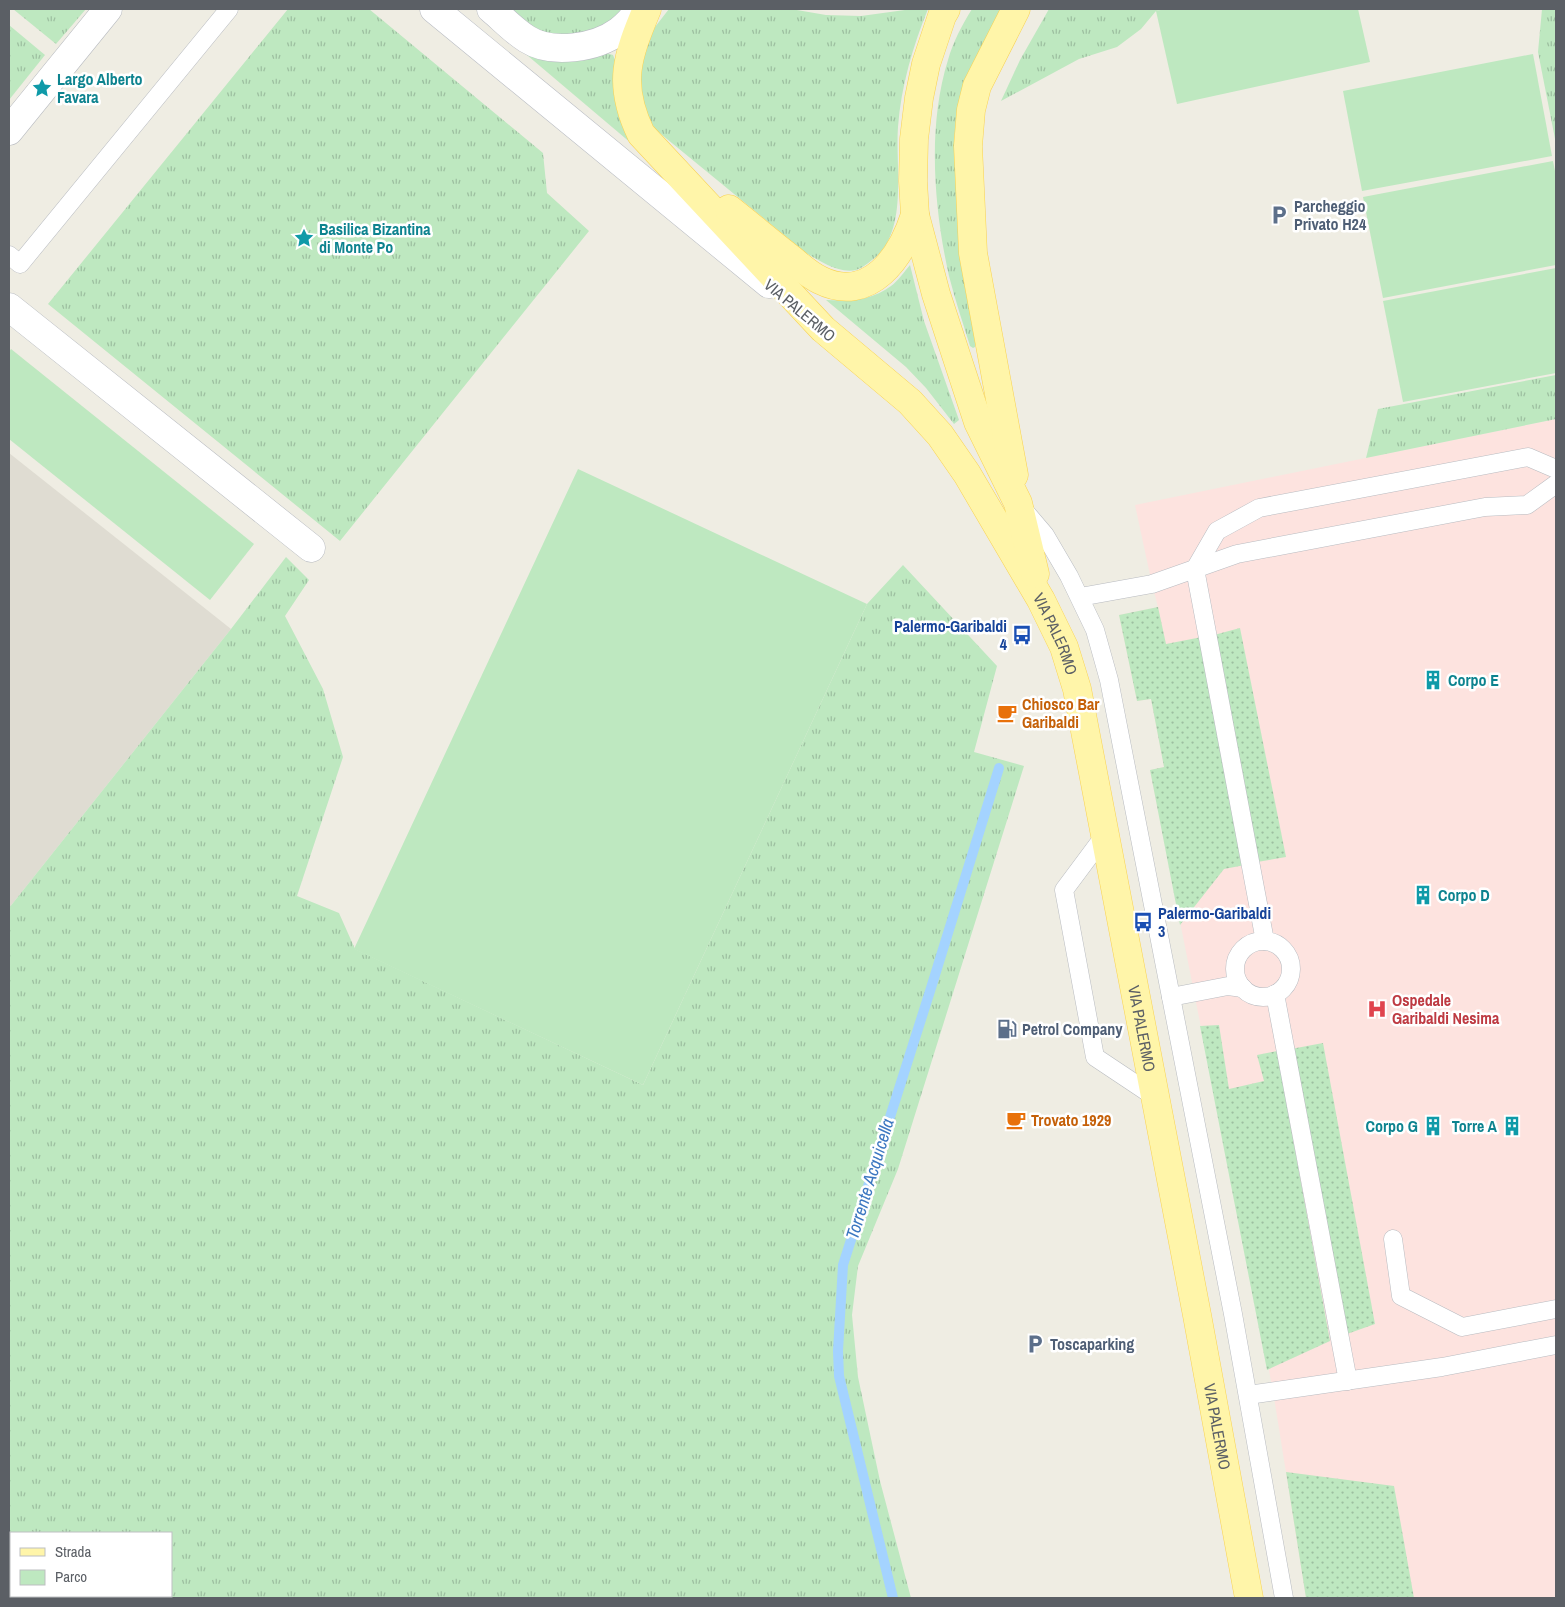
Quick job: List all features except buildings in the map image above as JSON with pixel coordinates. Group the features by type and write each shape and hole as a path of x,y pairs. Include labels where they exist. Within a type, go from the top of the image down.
{"main road":[{"path":"648,9 629,58 626,74 629,105 641,134 823,329"},
{"path":"654,149 812,275 825,282 840,286 859,284 878,276 900,250 909,233 914,215 914,139 918,98 926,64 946,9"},
{"path":"1016,9 977,86 971,110 968,146 973,253 1018,503 1041,600"},
{"path":"914,215 936,294 978,422 1018,503"},
{"name":"VIA PALERMO","path":"823,329 910,402 940,435 967,474 1041,600 1064,647 1077,689 1249,1598"}],"street":[{"path":"9,130 108,9"},
{"name":"VIA PALERMO","path":"434,9 823,329"},
{"path":"491,9 527,39 550,46 574,48 608,38 627,24 640,9"},
{"path":"649,185 812,275"},
{"path":"9,307 310,548"}],"lane":[{"path":"9,255 20,264 229,9"},
{"path":"1264,941 1195,569 1217,531 1259,508 1528,457 1556,469"},
{"path":"1080,597 1152,584 1238,554 1485,507 1527,505 1556,484"},
{"path":"1018,503 1045,535 1080,597 1095,630 1109,680 1248,1395 1284,1598"},
{"path":"1105,835 1064,890 1095,1057 1155,1097"},
{"path":"1170,991 1228,986 1243,988 1258,996 1275,994 1282,990 1290,976 1289,959 1286,952 1273,942 1264,941 1248,945 1237,958 1235,966 1243,988"},
{"path":"1170,991 1225,976 1235,966"},
{"path":"1275,994 1348,1381"},
{"path":"1393,1239 1401,1296 1462,1327 1556,1309"},
{"path":"1248,1395 1442,1367 1556,1345"}],"shaded area":[{"name":"Ospedale Garibaldi Nesima","path":"1556,419 1556,1598 1306,1598 1273,1391 1150,770 1164,767 1151,699 1137,701 1119,615 1158,607 1135,505"},
{"path":"9,453 231,629 9,908"}],"green space":[{"path":"13,9 86,9 56,44"},
{"path":"288,9 369,9 543,153 547,193 589,231 340,541 48,304"},
{"path":"510,9 624,9 609,23 592,31 575,34 557,34 537,29"},
{"path":"669,9 791,9 826,15 861,16 912,9 928,9 917,37 902,96 898,127 898,198 896,217 884,248 872,260 856,270 850,271 830,266 806,253 656,130 649,120 639,90 643,50 655,27"},
{"path":"972,9 1003,9 968,74 957,109 954,141 962,268 976,338 975,347 973,348 970,346 949,276 940,223 935,168 935,140 941,86 952,47"},
{"path":"1049,9 1165,9 1156,11 1141,29 1117,47 1079,59 1001,101 1020,60"},
{"path":"1165,9 1358,9 1370,62 1177,104 1156,11"},
{"path":"1542,9 1556,9 1556,144 1538,52"},
{"path":"9,25 45,55 9,100"},
{"path":"521,50 606,53 613,55 615,60 615,97 621,116 638,149"},
{"path":"1533,54 1552,156 1362,191 1343,91"},
{"path":"1553,161 1556,176 1556,265 1383,298 1363,197"},
{"path":"910,265 924,321 959,420 954,424 926,388 906,367 826,300 851,300 876,295 894,284"},
{"path":"1556,268 1556,373 1403,402 1383,301"},
{"path":"11,349 254,544 210,600 9,439 9,352"},
{"path":"1556,375 1556,419 1366,458 1378,409"},
{"path":"578,469 867,604 643,1085 354,949"},
{"path":"286,557 309,580 285,616 323,689 343,757 297,896 339,913 355,949 643,1085 867,604 903,565 997,666 974,752 1024,766 898,1169 858,1266 852,1315 858,1377 880,1481 911,1598 9,1598 9,908"},
{"path":"1158,607 1166,644 1202,637 1245,865 1224,869 1180,925 1150,770 1164,767 1151,699 1137,701 1119,615"},
{"path":"1240,628 1286,857 1257,862 1214,635"},
{"path":"1219,1025 1229,1089 1264,1081 1257,1055 1277,1051 1330,1341 1267,1370 1200,1026"},
{"path":"1323,1043 1375,1324 1347,1334 1291,1049"},
{"path":"1286,1472 1394,1486 1414,1598 1306,1598"}],"waterway":[{"name":"Torrente Acquicella","path":"893,1598 839,1376 838,1351 843,1265 999,768"}],"place":[{"name":"Largo Alberto Favara","path":"42,88"},
{"name":"Parcheggio Privato H24","path":"1279,215"},
{"name":"Basilica Bizantina di Monte Po","path":"304,238"},
{"name":"Palermo-Garibaldi 4","path":"1022,635"},
{"name":"Corpo E","path":"1433,680"},
{"name":"Chiosco Bar Garibaldi","path":"1007,713"},
{"name":"Corpo D","path":"1423,895"},
{"name":"Palermo-Garibaldi 3","path":"1143,922"},
{"name":"Ospedale Garibaldi Nesima","path":"1377,1009"},
{"name":"Petrol Company","path":"1007,1029"},
{"name":"Trovato 1929","path":"1016,1120"},
{"name":"Corpo G","path":"1433,1126"},
{"name":"Torre A","path":"1512,1126"},
{"name":"Toscaparking","path":"1035,1344"}]}
